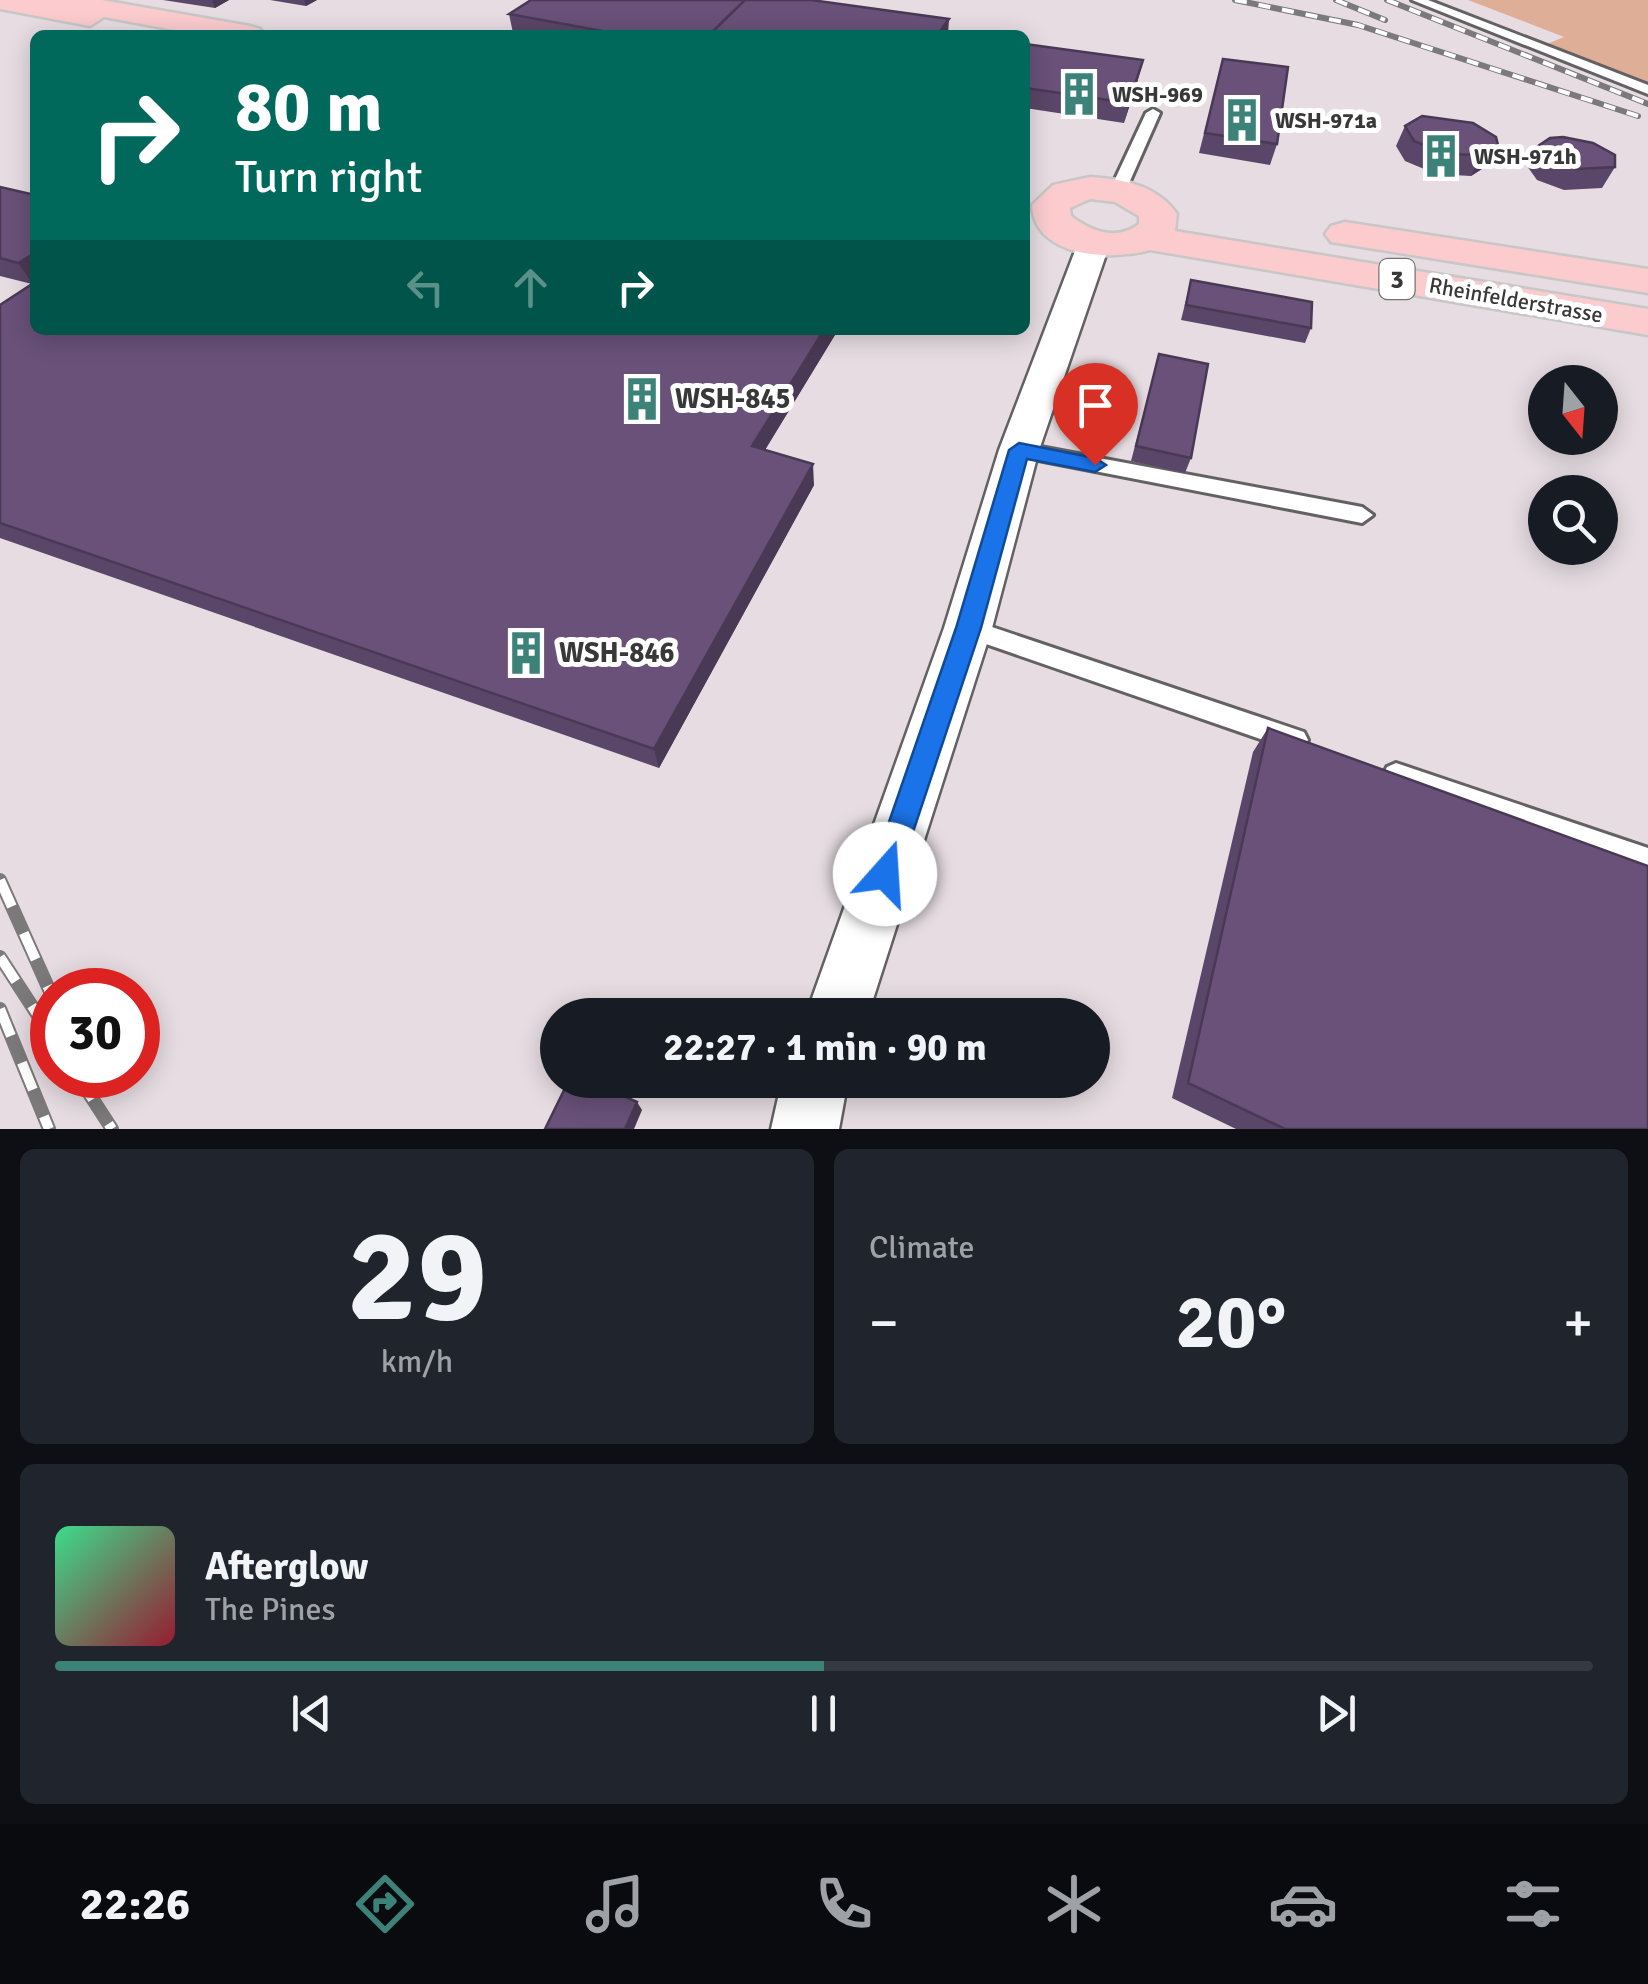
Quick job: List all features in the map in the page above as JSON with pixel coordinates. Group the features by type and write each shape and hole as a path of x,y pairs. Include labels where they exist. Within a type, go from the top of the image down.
{"main road":[{"path":"0,0 159,30"},
{"path":"54,0 222,30"},
{"path":"1030,181 1077,190 1137,210 1123,244 1094,243 1068,234 1038,216 1077,190"},
{"name":"Rheinfelderstrasse","path":"1137,210 1493,254 1648,282"},
{"name":"Rheinfelderstrasse","path":"1137,210 1648,322"}],"street":[{"path":"843,998 968,628 1019,450 1094,243"},
{"path":"804,1129 811,1098"}],"lane":[{"path":"1418,0 1648,90"},
{"path":"1137,210 1153,113"},
{"path":"1019,450 1362,515"},
{"path":"968,628 1327,751"},
{"path":"1365,764 1648,862"}],"shaded area":[{"path":"0,0 1468,0 1566,37 1648,49 1648,1129 0,1129"},
{"path":"1468,0 1648,0 1648,84 1547,44 1564,37"}],"building":[{"path":"531,0 745,0 714,30 597,30 509,14"},
{"path":"745,0 811,0 949,19 941,30 714,30"},
{"path":"1030,45 1143,60 1129,103 1030,89"},
{"name":"WSH-971a","path":"1223,59 1288,67 1277,144 1205,133"},
{"path":"1422,116 1473,123 1496,137 1498,145 1481,155 1446,154 1414,141 1405,126"},
{"path":"1550,138 1593,143 1615,155 1615,167 1577,169 1549,159 1538,146"},
{"path":"0,187 30,194 30,256 18,263 0,258"},
{"path":"1191,280 1312,302 1311,328 1186,305"},
{"name":"WSH-846","path":"30,285 30,335 821,335 752,446 813,464 654,749 0,523 0,305"},
{"path":"1159,354 1208,364 1191,458 1136,446"},
{"path":"1268,728 1648,866 1648,1129 1285,1129 1188,1083"},
{"path":"560,1098 628,1098 637,1102 625,1129 545,1129"}],"railway":[{"path":"1235,0 1358,25 1638,116"},
{"path":"1336,0 1385,20"},
{"path":"1387,0 1648,104"},
{"path":"0,880 39,968"},
{"path":"0,957 30,1003"},
{"path":"0,1009 49,1129"},
{"path":"92,1098 112,1129"}],"place":[{"name":"WSH-969","path":"1079,94"},
{"name":"WSH-971a","path":"1242,120"},
{"name":"WSH-971h","path":"1441,156"},
{"name":"WSH-845","path":"642,399"},
{"name":"WSH-846","path":"526,653"}],"route":[{"path":"885,874 968,628 1019,450 1095,465"}]}
